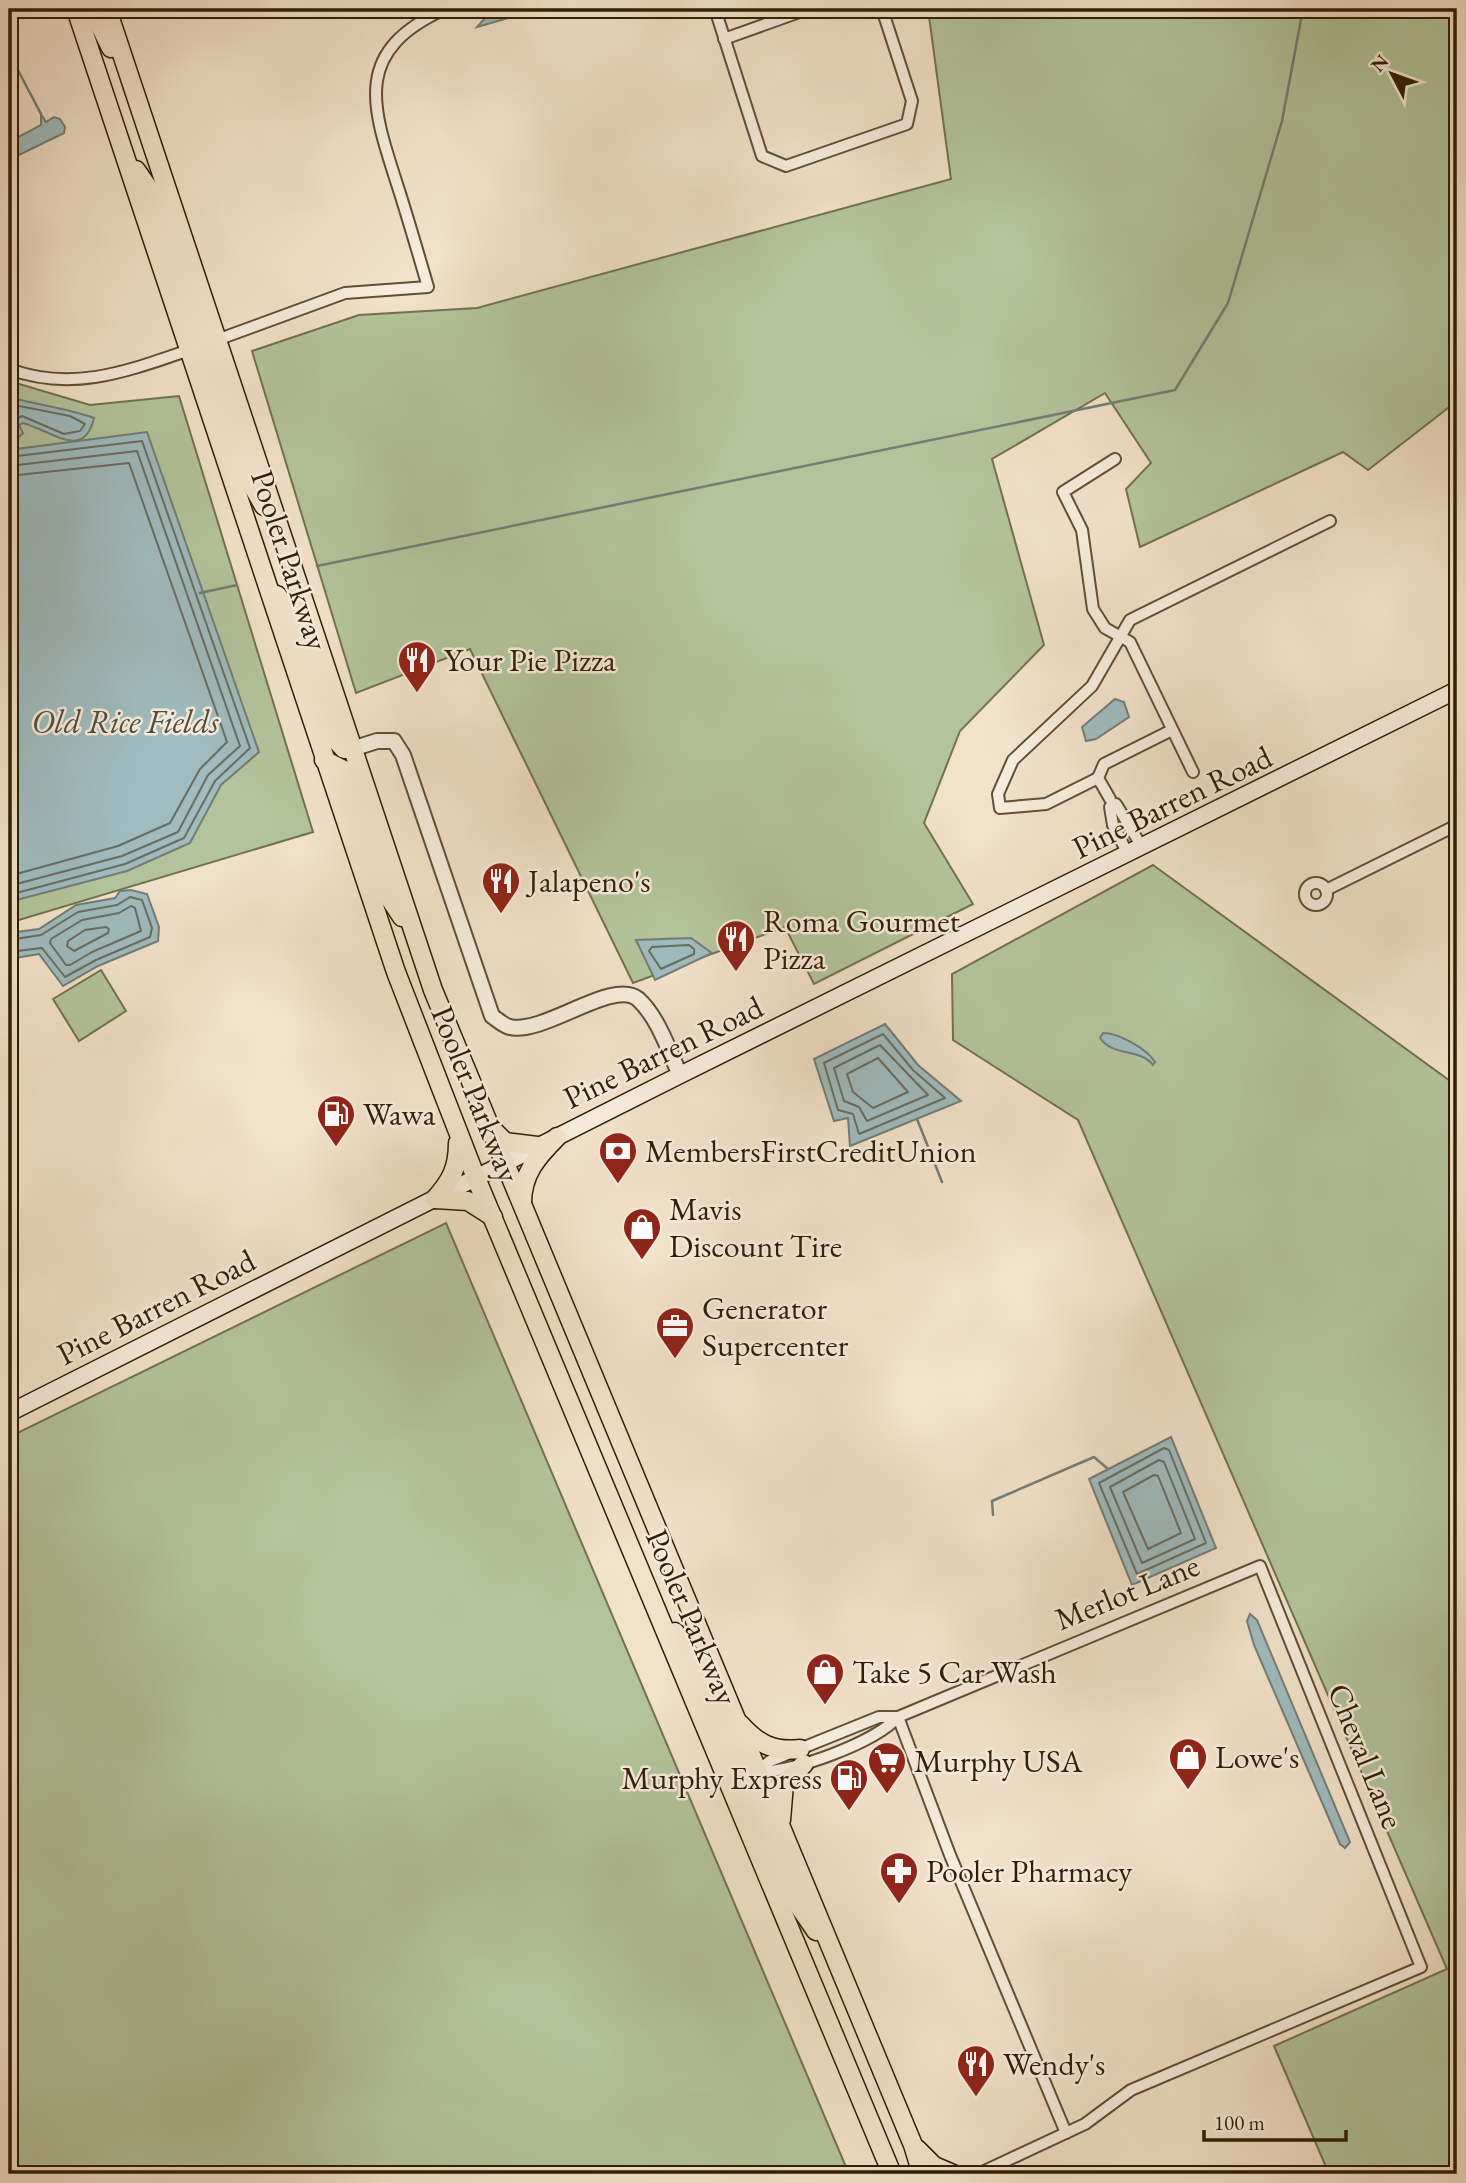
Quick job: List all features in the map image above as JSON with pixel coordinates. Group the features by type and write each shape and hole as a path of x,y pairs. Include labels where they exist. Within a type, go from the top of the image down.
{"main road":[{"path":"76,9 123,150 149,189 203,345"},
{"path":"92,9 132,85"},
{"name":"Pooler Parkway","path":"107,9 132,85 265,578 396,972 476,1178 650,1592 743,1778 892,2174"},
{"name":"Pooler Parkway","path":"203,345 248,478 282,538 415,937 486,1123 734,1717 743,1778 780,1827 913,2145 922,2174"},
{"path":"265,578 296,622 334,738 344,749 352,749"},
{"name":"Pine Barren Road","path":"9,1413 557,1136 1457,690"},
{"path":"324,760 344,770 383,888 415,937"},
{"path":"486,1123 496,1136 505,1142 537,1146"},
{"path":"435,1199 454,1175 458,1163 458,1134"},
{"path":"523,1210 525,1177 540,1153 557,1136"},
{"path":"435,1199 468,1201 492,1217"},
{"path":"650,1592 700,1670 737,1760 743,1768 743,1778 792,1896 837,1963"},
{"path":"734,1717 764,1745 780,1752 802,1756 784,1784 780,1827"},
{"path":"913,2145 934,2166 953,2174"}],"street":[{"path":"9,369 47,378 93,380 203,345 345,293 428,287 382,136 375,91 385,57 401,35 421,19 444,9"},
{"path":"715,9 762,156 786,166 907,124 912,101 882,9"},
{"path":"724,39 808,9"},
{"path":"1115,459 1063,492 1082,530 1091,606 1105,628 1130,642 1193,772"},
{"path":"1098,778 1042,805 1000,808 998,798 1016,757 1092,686 1119,636 1133,618 1331,521"},
{"path":"1135,851 1098,778 1101,768 1108,761 1172,730"},
{"path":"352,749 377,741 394,741 403,755 492,1016 508,1027 527,1028 619,993 635,996 646,1007 680,1075"},
{"path":"1326,890 1457,825"},
{"name":"Merlot Lane","path":"743,1778 770,1761 802,1756 884,1732 898,1717 1260,1566"},
{"name":"Cheval Lane","path":"1066,2133 1085,2124 1131,2091 1421,1967 1260,1566"},
{"path":"898,1717 950,1855 1066,2133 978,2174"}],"green space":[{"path":"928,9 1457,9 1457,401 1368,470 1343,452 1140,547 1126,489 1151,463 1105,393 992,459 1044,645 960,731 924,823 973,904 814,984 785,927 633,983 470,649 356,693 252,351 359,315 477,308 951,179"},
{"name":"Old Rice Fields","path":"9,381 90,405 179,396 313,832 9,923"},
{"path":"1153,865 1457,1086 1457,2174 1329,2174 1274,2046 1447,1969 1078,1120 953,1040 952,974"},
{"path":"101,970 126,1011 79,1041 53,999"},
{"path":"446,1223 849,2174 9,2174 9,1437"}],"water":[{"path":"493,9 540,9 477,27"},
{"path":"41,114 46,122 54,117 60,119 65,127 64,133 17,156 9,155 9,142 41,125"},
{"path":"9,397 94,418 89,431 83,438 75,441 23,423 19,425 23,433 15,441 9,439"},
{"name":"Old Rice Fields","path":"147,432 259,752 221,785 190,843 127,871 9,902 9,450"},
{"path":"1115,699 1124,702 1129,717 1096,739 1086,741 1082,727"},
{"path":"131,890 147,894 159,927 158,941 98,966 63,986 39,954 9,959 9,933 39,929 76,905 115,898 120,891"},
{"path":"691,938 712,953 655,980 636,940"},
{"path":"885,1024 918,1065 961,1101 850,1146 848,1118 834,1121 814,1059"},
{"path":"1103,1033 1132,1043 1155,1062 1153,1065 1141,1056 1112,1048 1100,1038"},
{"path":"1171,1437 1216,1548 1132,1585 1089,1479"},
{"path":"1250,1614 1257,1620 1350,1842 1345,1848 1340,1844 1254,1645 1247,1621"}],"waterway":[{"path":"317,566 1175,390 1228,303 1282,121 1303,9"},
{"path":"9,53 41,114"},
{"path":"200,593 237,585"},
{"path":"917,1119 942,1182"},
{"path":"993,1515 992,1501 1094,1457 1108,1469"}],"place":[{"name":"Your Pie Pizza","path":"417,694"},
{"name":"Jalapeno's","path":"501,915"},
{"name":"Roma Gourmet Pizza","path":"736,973"},
{"name":"Wawa","path":"336,1148"},
{"name":"MembersFirstCreditUnion","path":"618,1185"},
{"name":"Mavis Discount Tire","path":"642,1261"},
{"name":"Generator Supercenter","path":"675,1360"},
{"name":"Take 5 Car Wash","path":"825,1706"},
{"name":"Lowe's","path":"1188,1791"},
{"name":"Murphy USA","path":"887,1795"},
{"name":"Murphy Express","path":"849,1812"},
{"name":"Pooler Pharmacy","path":"899,1905"},
{"name":"Wendy's","path":"976,2098"}]}
